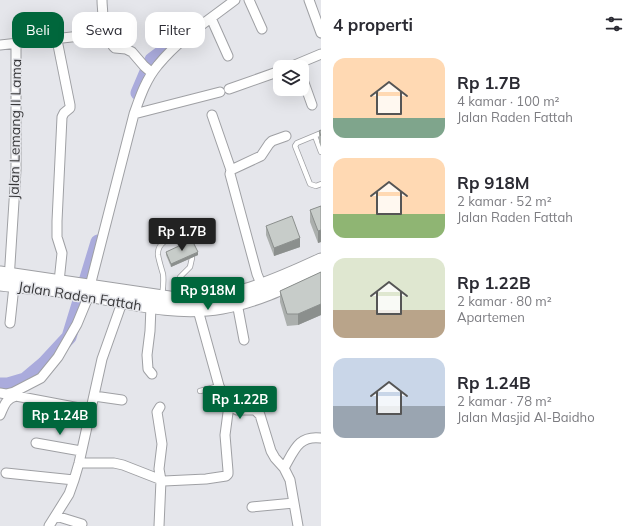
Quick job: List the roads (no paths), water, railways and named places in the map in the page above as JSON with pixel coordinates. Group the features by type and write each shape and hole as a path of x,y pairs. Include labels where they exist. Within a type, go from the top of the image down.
{"main road":[{"name":"Jalan Raden Fattah","path":"175,304 198,310 223,307 237,303 321,260"},
{"name":"Jalan Raden Fattah","path":"7,280 88,290 158,304 175,304 197,299 264,290 321,270"},
{"name":"Jalan Raden Fattah","path":"7,280 59,282 72,288"}],"street":[{"path":"102,0 102,12"},
{"path":"0,393 6,394 14,392 42,378 58,357 77,324 88,290 134,114 149,70 157,65 183,39 235,0"},
{"path":"248,0 262,29"},
{"path":"309,0 318,16 321,33"},
{"path":"211,18 228,56"},
{"path":"0,45 12,44"},
{"name":"Jalan Lemang II Lama","path":"10,323 7,280 16,170 16,48"},
{"path":"59,48 70,105 62,118 57,221 57,237 62,253 59,282"},
{"path":"114,48 126,49 132,52 149,70"},
{"path":"308,60 321,54"},
{"path":"134,114 225,90 273,73"},
{"path":"309,96 312,105"},
{"path":"212,115 231,170 230,174 257,274 264,290"},
{"path":"231,170 261,156 272,141 286,136"},
{"path":"49,526 68,494 74,480 102,359 124,297"},
{"path":"237,303 244,340"},
{"path":"152,374 148,369 147,355 150,332 158,304"},
{"path":"198,310 219,386 229,405 237,410 255,410 260,415 271,451 284,468 290,480 298,526"},
{"path":"0,415 6,402 12,397 16,396 90,410"},
{"path":"94,396 122,400"},
{"path":"79,463 114,463 124,465 164,481 206,479 224,476 228,474 225,435 229,405"},
{"path":"159,526 162,444 157,412 160,407"},
{"path":"284,468 299,442 308,438 321,438"},
{"path":"36,443 81,451"},
{"path":"6,473 74,480"},
{"path":"252,507 294,503"},
{"path":"56,516 82,524"}],"lane":[{"path":"321,133 295,146 310,184 316,186 321,184"},
{"path":"315,136 321,152"},
{"path":"158,304 163,274 158,253 162,245 168,239 175,237 180,237 187,245"},
{"path":"175,304 180,277 190,267 192,258"},
{"path":"200,391 219,386"}],"waterway":[{"path":"138,93 152,60 168,48"},
{"path":"0,385 8,385 25,380 44,364 69,337 98,242"}]}
